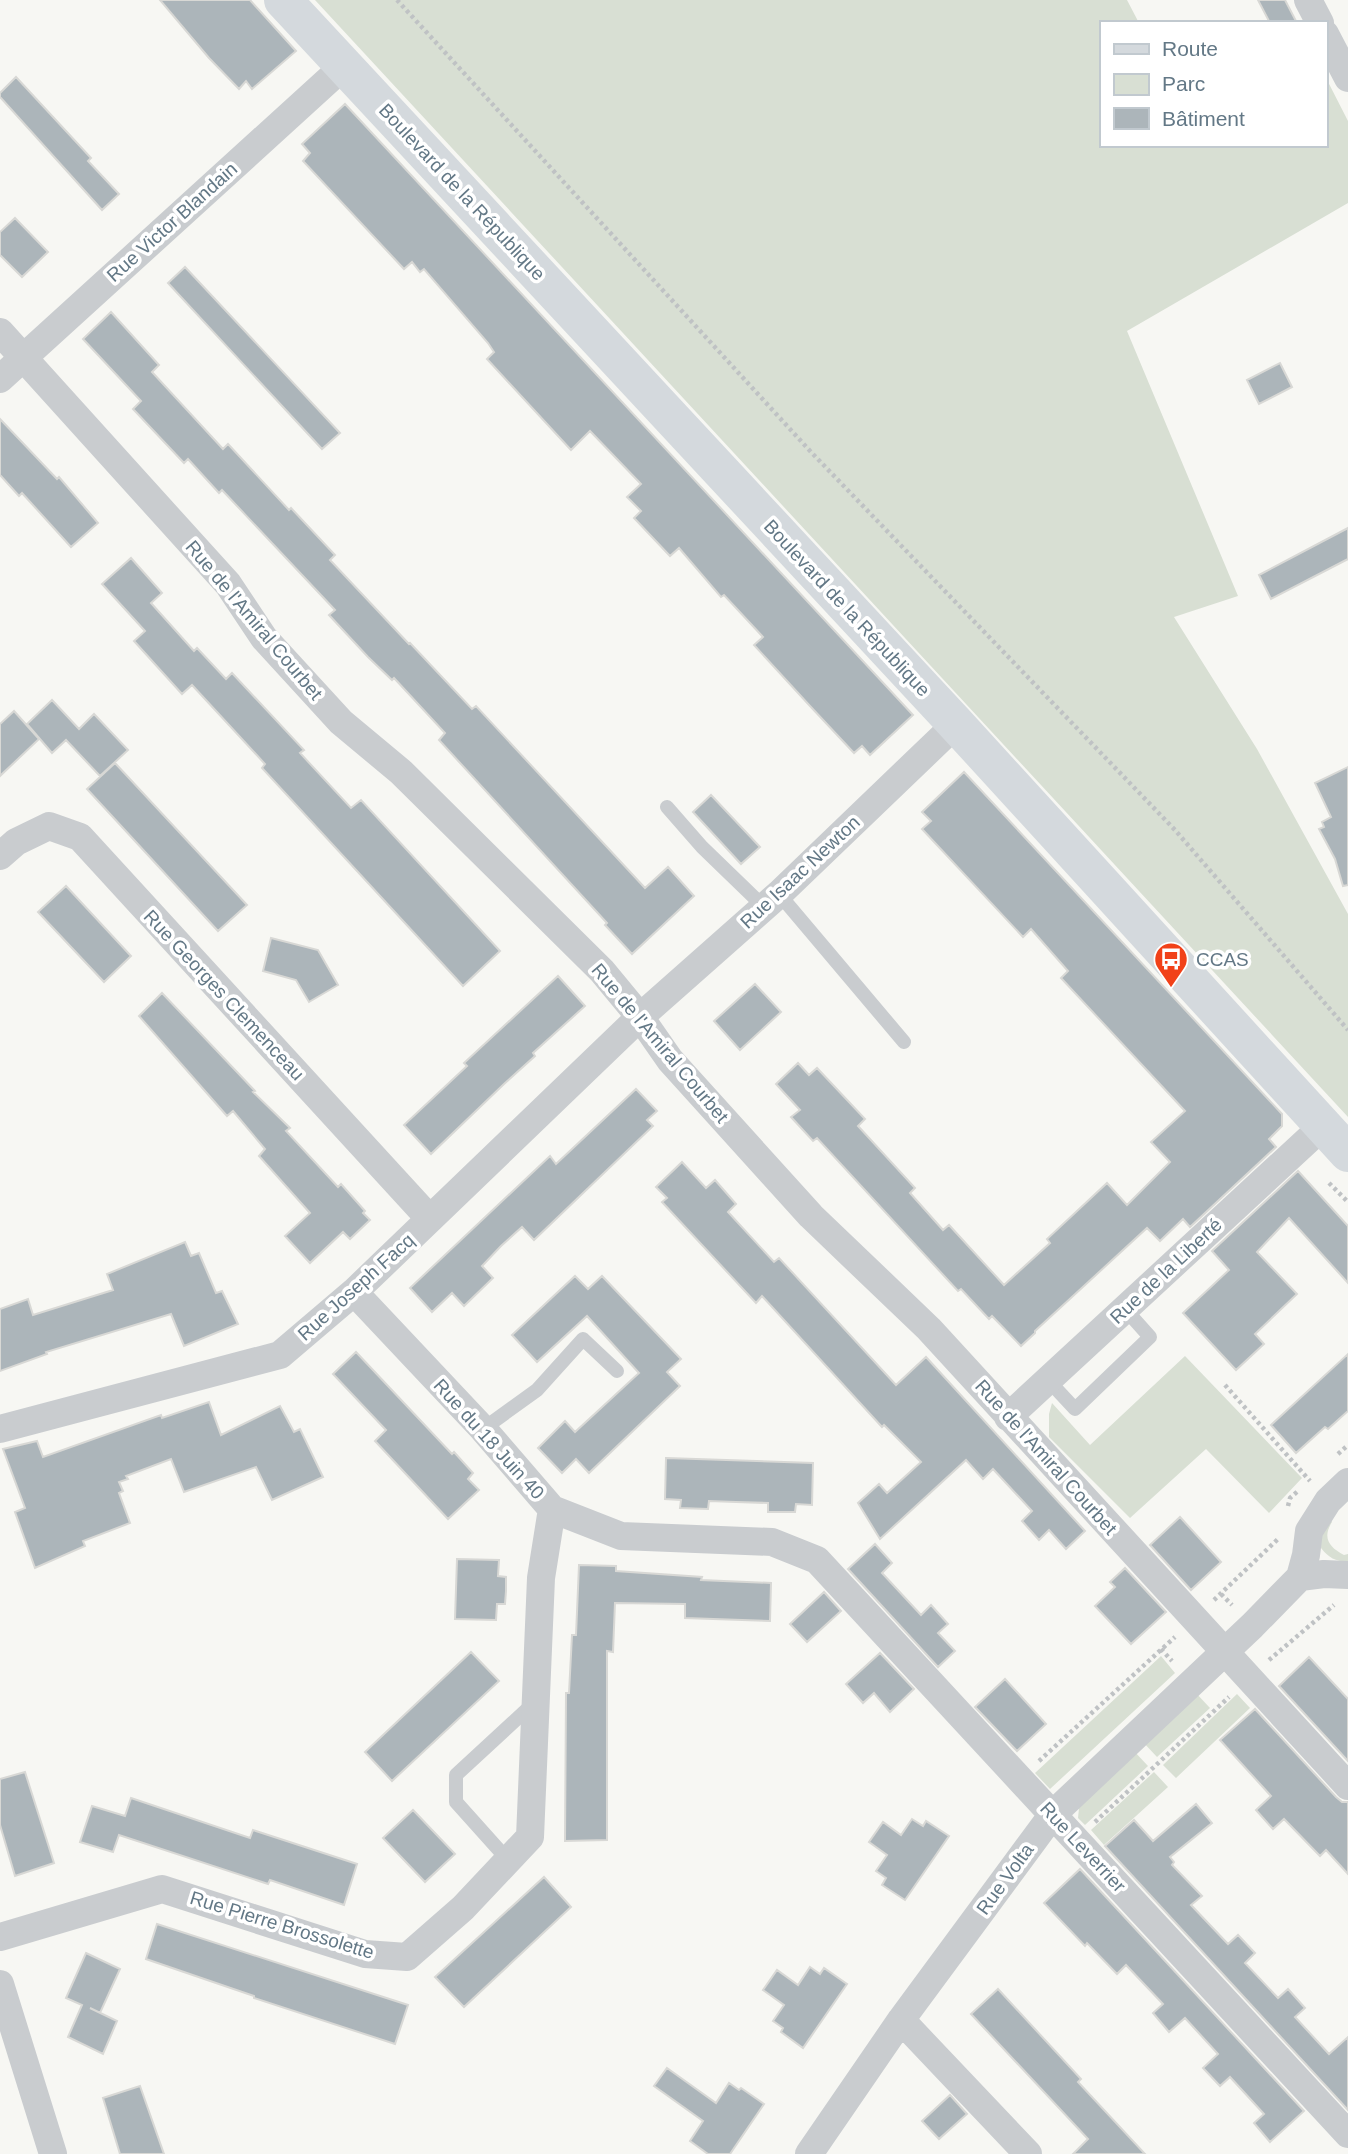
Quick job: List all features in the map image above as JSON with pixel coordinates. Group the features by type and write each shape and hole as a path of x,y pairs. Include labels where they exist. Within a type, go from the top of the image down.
{"street":[{"name":"Boulevard de la République","path":"283,0 956,724 1336,1139"},
{"path":"1308,0 1319,21"},
{"path":"1327,38 1348,78"},
{"name":"Rue Victor Blandain","path":"0,379 345,65"},
{"name":"Rue de l'Amiral Courbet","path":"0,332 228,584 264,638 341,722 401,772 602,971 640,1017 670,1060 811,1216 929,1329 1348,1786"},
{"name":"Rue Isaac Newton","path":"640,1017 772,901 956,724"},
{"name":"Rue Georges Clemenceau","path":"0,856 16,842 49,826 80,837 430,1219"},
{"name":"Rue Joseph Facq","path":"0,1429 280,1355 354,1292 640,1017"},
{"name":"Rue de la Liberté","path":"1008,1417 1125,1309 1336,1139"},
{"name":"Rue du 18 Juin 40","path":"354,1292 483,1429 552,1509 621,1536 772,1542 817,1560"},
{"path":"1348,1482 1328,1501 1309,1531 1300,1577 1348,1575"},
{"name":"Rue Pierre Brossolette","path":"0,1937 162,1889 365,1954 407,1957 463,1908 530,1837 541,1578 552,1509"},
{"name":"Rue Leverrier","path":"817,1560 1348,2134"},
{"name":"Rue Volta","path":"809,2154 901,2020 1053,1814 1300,1577"},
{"path":"0,1984 53,2154"},
{"path":"901,2020 1028,2154"}],"lane":[{"path":"667,807 702,847 772,901 904,1042"},
{"path":"1048,1380 1075,1409 1150,1337 1125,1309"},
{"path":"483,1429 537,1390 583,1339 617,1371"},
{"path":"508,1860 456,1802 456,1775 536,1702"}],"path":[{"path":"397,0 811,452 1175,830 1348,1030"},
{"path":"1225,1385 1310,1481"},
{"path":"1076,1840 1248,1678 1335,1604"}],"green space":[{"path":"315,0 1127,0 1138,21 1100,21 1100,147 1327,147 1327,80 1348,121 1348,203 1127,331 1238,596 1174,617 1257,749 1348,914 1348,1117"},
{"path":"1185,1356 1302,1478 1269,1513 1206,1449 1130,1518 1049,1437 1052,1403 1090,1445"},
{"path":"1327,1515 1332,1522 1327,1537 1339,1552 1348,1554 1348,1562 1333,1558 1321,1548 1320,1523"},
{"path":"1161,1656 1175,1673 1050,1789 1035,1773"},
{"path":"1195,1692 1210,1708 1157,1757 1142,1741"},
{"path":"1237,1694 1250,1708 1176,1778 1163,1765"},
{"path":"1133,1750 1148,1766 1085,1825 1078,1818 1079,1808"},
{"path":"1154,1772 1168,1787 1104,1845 1091,1830"}],"building":[{"path":"160,0 250,0 296,51 252,89 246,81 239,89"},
{"path":"1258,0 1285,0 1296,21 1269,21"},
{"path":"16,77 91,158 88,161 119,194 102,210 0,97 0,93"},
{"path":"345,104 913,715 870,755 862,746 854,753 810,706 754,645 763,637 724,595 721,597 679,548 670,556 634,518 641,511 627,497 641,484 590,431 571,450 487,359 494,352 488,343 424,269 420,272 412,262 404,269 303,161 310,153 302,144"},
{"path":"15,218 48,252 22,277 0,255 0,232"},
{"path":"185,267 340,433 322,449 168,283"},
{"path":"111,312 159,365 152,372 223,449 228,444 289,510 291,508 335,555 330,560 472,709 476,706 645,888 668,867 694,896 632,954 605,925 607,923 439,740 445,733 394,678 392,680 368,657 329,615 335,610 222,490 219,493 188,459 184,463 133,409 141,401 83,339"},
{"path":"1280,363 1292,387 1259,404 1247,380"},
{"path":"0,419 57,479 59,477 98,523 71,547 22,493 19,496 0,475"},
{"path":"1348,528 1348,559 1271,599 1259,575"},
{"path":"131,558 162,593 151,603 194,651 197,648 226,679 232,673 304,750 300,753 351,808 361,800 500,951 463,986 262,768 265,764 192,685 182,694 134,641 145,631 102,584"},
{"path":"52,700 79,729 94,714 128,750 100,776 66,740 52,753 27,724"},
{"path":"14,711 39,739 0,776 0,724"},
{"path":"115,763 247,905 218,931 87,789"},
{"path":"1348,767 1348,885 1343,886 1335,859 1319,829 1324,827 1322,822 1331,817 1315,783"},
{"path":"964,772 1282,1114 1282,1126 1269,1139 1276,1147 1190,1227 1183,1219 1160,1241 1147,1228 1021,1346 992,1316 989,1319 961,1289 958,1291 817,1138 813,1141 791,1117 800,1110 776,1084 798,1063 809,1075 817,1068 865,1119 858,1126 915,1188 910,1193 943,1230 949,1225 1004,1285 1050,1243 1047,1239 1107,1183 1127,1205 1170,1162 1151,1142 1185,1111 1061,978 1068,971 1031,929 1023,937 922,829 931,821 922,812"},
{"path":"711,795 760,847 741,864 693,812"},
{"path":"66,886 131,956 104,982 38,912"},
{"path":"271,938 318,950 338,985 309,1002 296,980 263,971"},
{"path":"558,976 585,1006 533,1053 535,1056 431,1154 404,1125 467,1066 464,1063"},
{"path":"755,984 781,1012 740,1050 714,1021"},
{"path":"162,993 290,1128 286,1131 338,1187 341,1184 365,1211 363,1213 370,1220 350,1239 343,1232 310,1263 285,1236 310,1213 259,1156 265,1149 233,1111 227,1116 139,1016"},
{"path":"636,1089 657,1111 647,1120 653,1126 534,1240 522,1227 501,1246 482,1266 493,1278 464,1306 452,1293 432,1312 410,1288 550,1156 556,1164"},
{"path":"682,1162 706,1188 715,1180 736,1204 728,1212 774,1262 779,1258 896,1385 926,1357 1085,1531 1066,1549 1049,1530 1039,1540 1022,1521 1032,1511 993,1469 983,1479 966,1460 880,1539 858,1503 879,1484 887,1493 921,1462 884,1425 882,1427 762,1296 756,1303 662,1202 667,1198 656,1187"},
{"path":"1298,1171 1348,1226 1348,1283 1289,1218 1257,1252 1297,1294 1255,1334 1264,1344 1236,1370 1183,1313 1229,1270 1212,1251"},
{"path":"185,1242 191,1256 199,1253 216,1293 222,1291 238,1324 184,1346 171,1314 46,1352 47,1354 0,1371 0,1309 28,1299 33,1315 113,1290 107,1274"},
{"path":"575,1276 588,1289 602,1276 681,1359 667,1372 680,1386 589,1473 576,1459 562,1473 538,1448 565,1421 575,1432 639,1373 587,1316 537,1362 512,1335"},
{"path":"356,1352 473,1473 468,1479 479,1490 448,1519 375,1441 386,1430 333,1374"},
{"path":"1348,1354 1348,1411 1296,1453 1271,1425"},
{"path":"209,1402 221,1435 280,1406 294,1432 300,1429 323,1477 272,1500 256,1467 184,1492 171,1459 126,1476 128,1479 119,1482 123,1491 119,1493 130,1523 83,1541 85,1546 35,1568 15,1512 25,1508 3,1449 37,1441 43,1457 161,1415 162,1418"},
{"path":"666,1458 813,1463 812,1505 796,1504 795,1512 768,1512 768,1503 709,1501 708,1509 680,1508 681,1500 665,1499"},
{"path":"1180,1517 1221,1562 1191,1590 1150,1545"},
{"path":"875,1544 892,1563 882,1573 921,1615 931,1605 948,1624 938,1633 955,1651 938,1667 848,1569"},
{"path":"457,1559 499,1560 498,1576 506,1577 506,1591 505,1604 497,1604 496,1620 455,1619"},
{"path":"579,1565 616,1566 616,1571 702,1577 701,1580 771,1583 770,1621 685,1618 685,1604 615,1603 613,1652 607,1651 607,1840 565,1841 566,1693 569,1693 572,1635 576,1635"},
{"path":"1125,1568 1166,1612 1131,1644 1095,1606 1115,1587 1110,1582"},
{"path":"824,1592 841,1611 807,1642 790,1624"},
{"path":"471,1652 499,1681 392,1781 365,1752"},
{"path":"880,1653 914,1689 890,1712 874,1693 863,1703 846,1684"},
{"path":"1309,1657 1348,1699 1348,1761 1279,1686"},
{"path":"1005,1679 1046,1724 1017,1751 975,1707"},
{"path":"1255,1709 1336,1797 1342,1802 1348,1802 1348,1874 1326,1850 1320,1856 1284,1819 1273,1829 1256,1810 1271,1796 1220,1740"},
{"path":"25,1772 54,1863 15,1876 0,1825 0,1779"},
{"path":"131,1798 250,1838 253,1830 357,1864 344,1905 270,1880 268,1884 119,1835 113,1852 80,1842 92,1806 125,1816"},
{"path":"1196,1804 1212,1823 1170,1857 1174,1862 1172,1865 1202,1896 1191,1905 1228,1944 1238,1935 1255,1953 1245,1963 1278,1998 1288,1989 1305,2008 1295,2017 1329,2054 1348,2037 1348,2110 1105,1846 1134,1820 1153,1841"},
{"path":"413,1810 455,1854 425,1882 383,1838"},
{"path":"912,1819 923,1826 926,1821 949,1836 905,1900 882,1885 886,1878 876,1871 887,1855 869,1842 883,1822 901,1835"},
{"path":"1080,1869 1304,2111 1270,2142 1254,2123 1264,2114 1230,2077 1220,2086 1203,2068 1218,2054 1185,2018 1169,2032 1153,2013 1163,2004 1126,1965 1117,1974 1087,1943 1085,1946 1044,1903"},
{"path":"544,1877 571,1907 464,2007 435,1977"},
{"path":"157,1924 408,2005 395,2044 146,1959"},
{"path":"86,1953 120,1969 100,2013 117,2021 103,2054 68,2037 82,2005 66,1998"},
{"path":"810,1967 820,1974 824,1968 847,1984 803,2048 781,2032 783,2028 773,2021 784,2005 763,1990 777,1970 798,1985"},
{"path":"998,1989 1081,2079 1078,2082 1145,2154 1073,2154 1088,2139 971,2014"},
{"path":"667,2068 716,2103 729,2083 764,2104 730,2154 708,2154 690,2141 703,2121 654,2086"},
{"path":"140,2086 164,2154 120,2154 103,2098"},
{"path":"950,2095 967,2114 939,2139 922,2121"}],"place":[{"name":"CCAS","path":"1171,989"}]}
